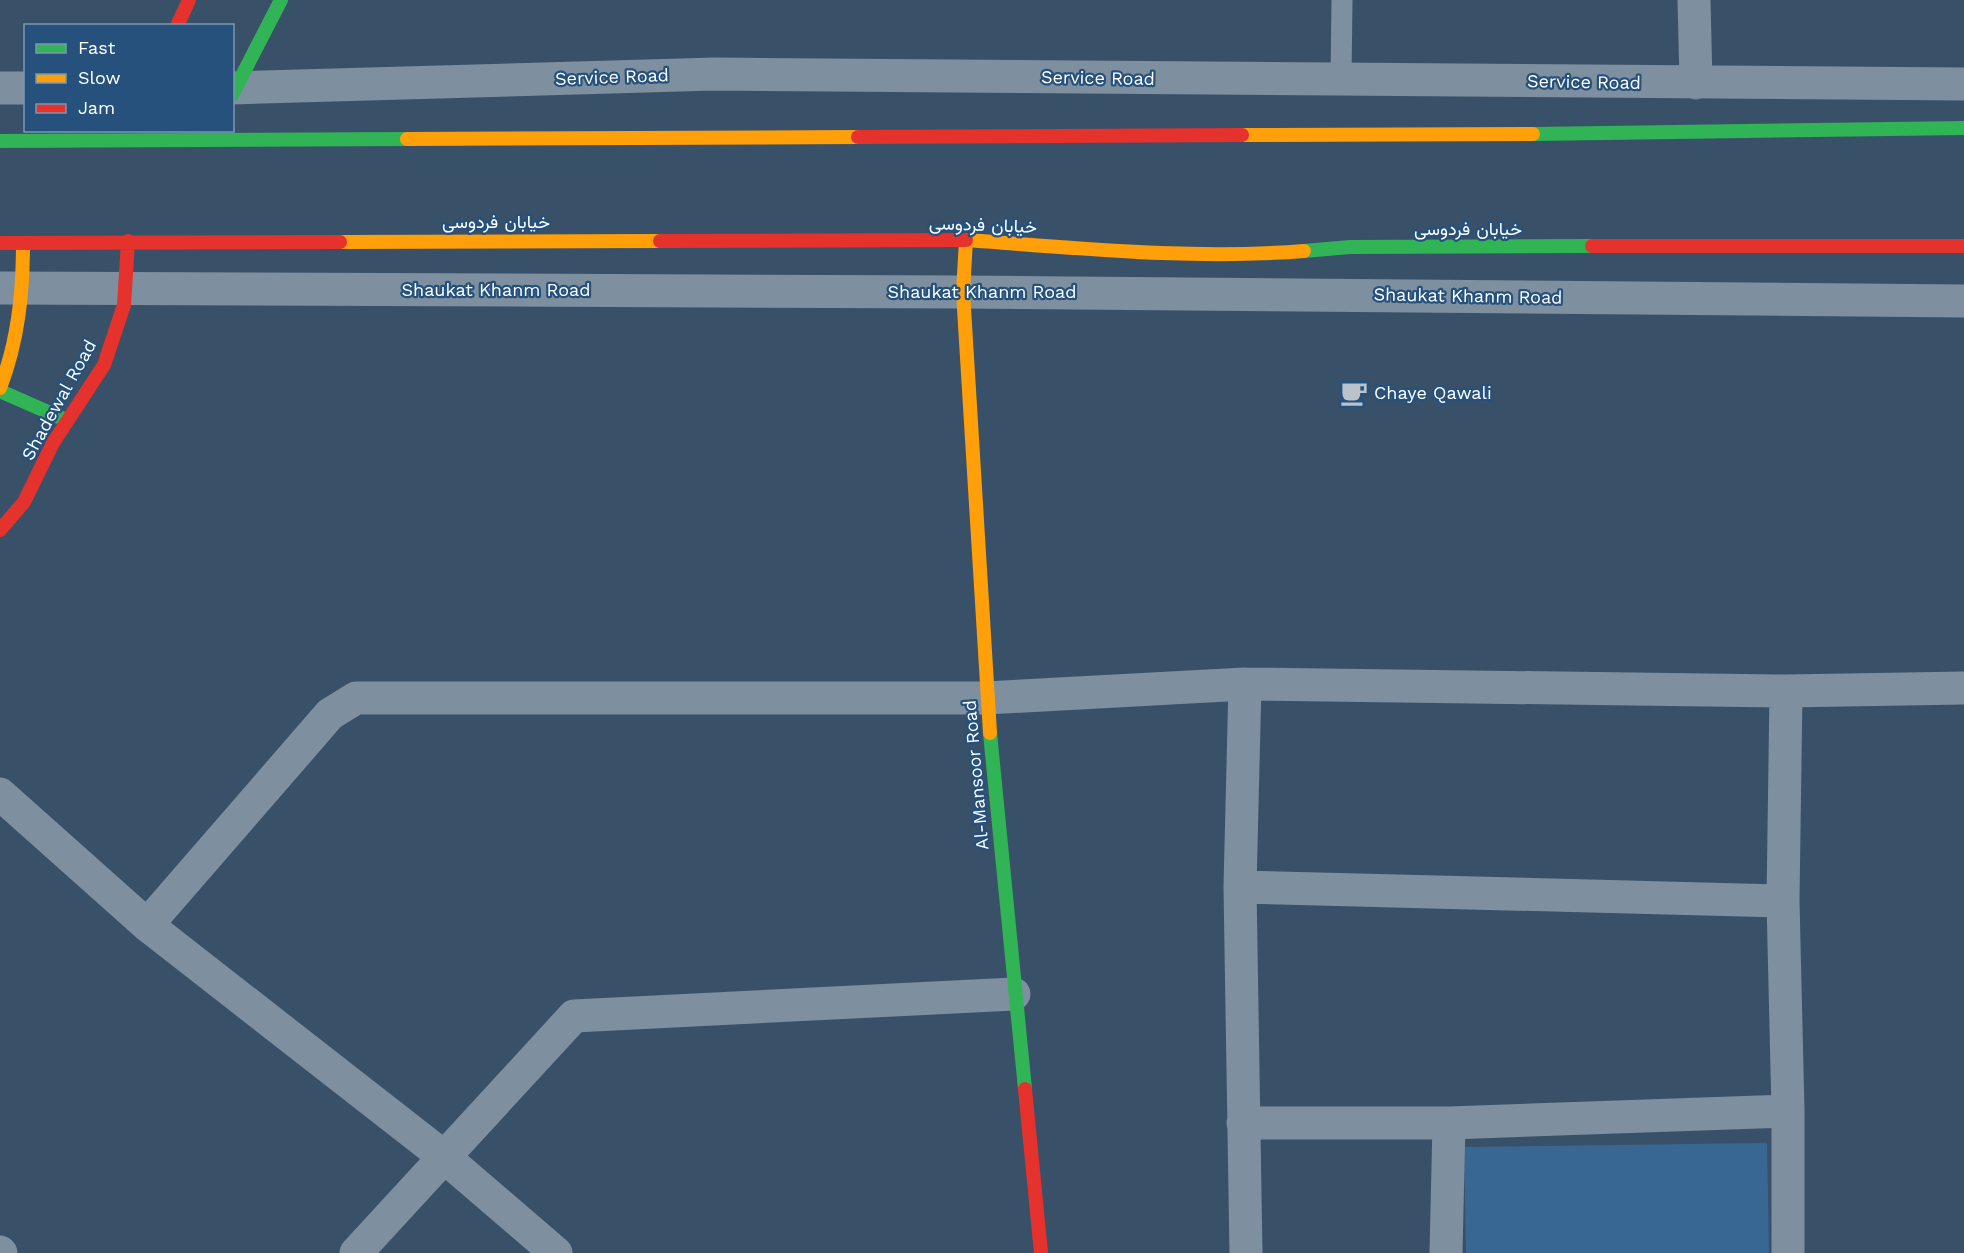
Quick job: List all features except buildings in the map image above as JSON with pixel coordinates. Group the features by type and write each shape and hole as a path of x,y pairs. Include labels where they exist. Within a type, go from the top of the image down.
{"main road":[{"path":"178,24 189,0"},
{"path":"234,90 281,0"},
{"path":"0,141 124,136 1964,128"},
{"path":"1889,130 1932,143"},
{"path":"1894,244 1936,232"},
{"name":"خیابان فردوسی","path":"0,243 966,240 1114,250 1253,255 1350,247 1894,244 1964,246"},
{"name":"Al-Mansoor Road","path":"966,240 963,292 987,698 1041,1253"},
{"name":"Shadewal Road","path":"0,530 24,502 66,420 104,364 116,334 127,288 128,241"},
{"path":"23,243 12,287 12,360 0,389 66,420"}],"street":[{"path":"1694,0 1696,83"},
{"name":"Service Road","path":"234,90 715,74 1964,84"},
{"path":"0,88 24,88"},
{"name":"Shaukat Khanm Road","path":"12,287 963,292 1964,301"},
{"path":"1245,684 1240,888 1246,1253"},
{"path":"147,925 330,714 356,698 987,698 1245,684 1786,691 1964,688"},
{"path":"1786,691 1784,901 1788,1253"},
{"path":"0,794 147,925 443,1156 556,1253"},
{"path":"1240,888 1784,901"},
{"path":"356,1253 574,1016 1014,994"},
{"path":"1243,1123 1449,1123 1788,1111"},
{"path":"1446,1253 1449,1123"}],"lane":[{"path":"1341,0 1341,79"}],"shaded area":[{"path":"1767,1143 1769,1253 1466,1253 1464,1147"}],"traffic: fast":[{"path":"234,91 281,0"},
{"path":"1533,134 1964,128"},
{"path":"0,141 407,139"},
{"path":"1304,251 1350,247 1592,246"},
{"path":"0,391 66,420"},
{"path":"990,733 1025,1089"}],"traffic: slow":[{"path":"1242,135 1533,134"},
{"path":"407,139 858,137"},
{"path":"966,240 963,292 990,733"},
{"path":"966,240 1177,254 1304,251"},
{"path":"340,242 660,241"},
{"path":"0,388 11,353 18,317 23,243"}],"traffic: jam":[{"path":"178,24 189,0"},
{"path":"858,137 1242,135"},
{"path":"660,241 966,240"},
{"path":"0,530 24,502 53,443 104,365 124,305 128,241"},
{"path":"0,243 340,242"},
{"path":"1592,246 1964,246"},
{"path":"1025,1089 1041,1253"}],"place":[{"name":"Chaye Qawali","path":"1354,393"}]}
